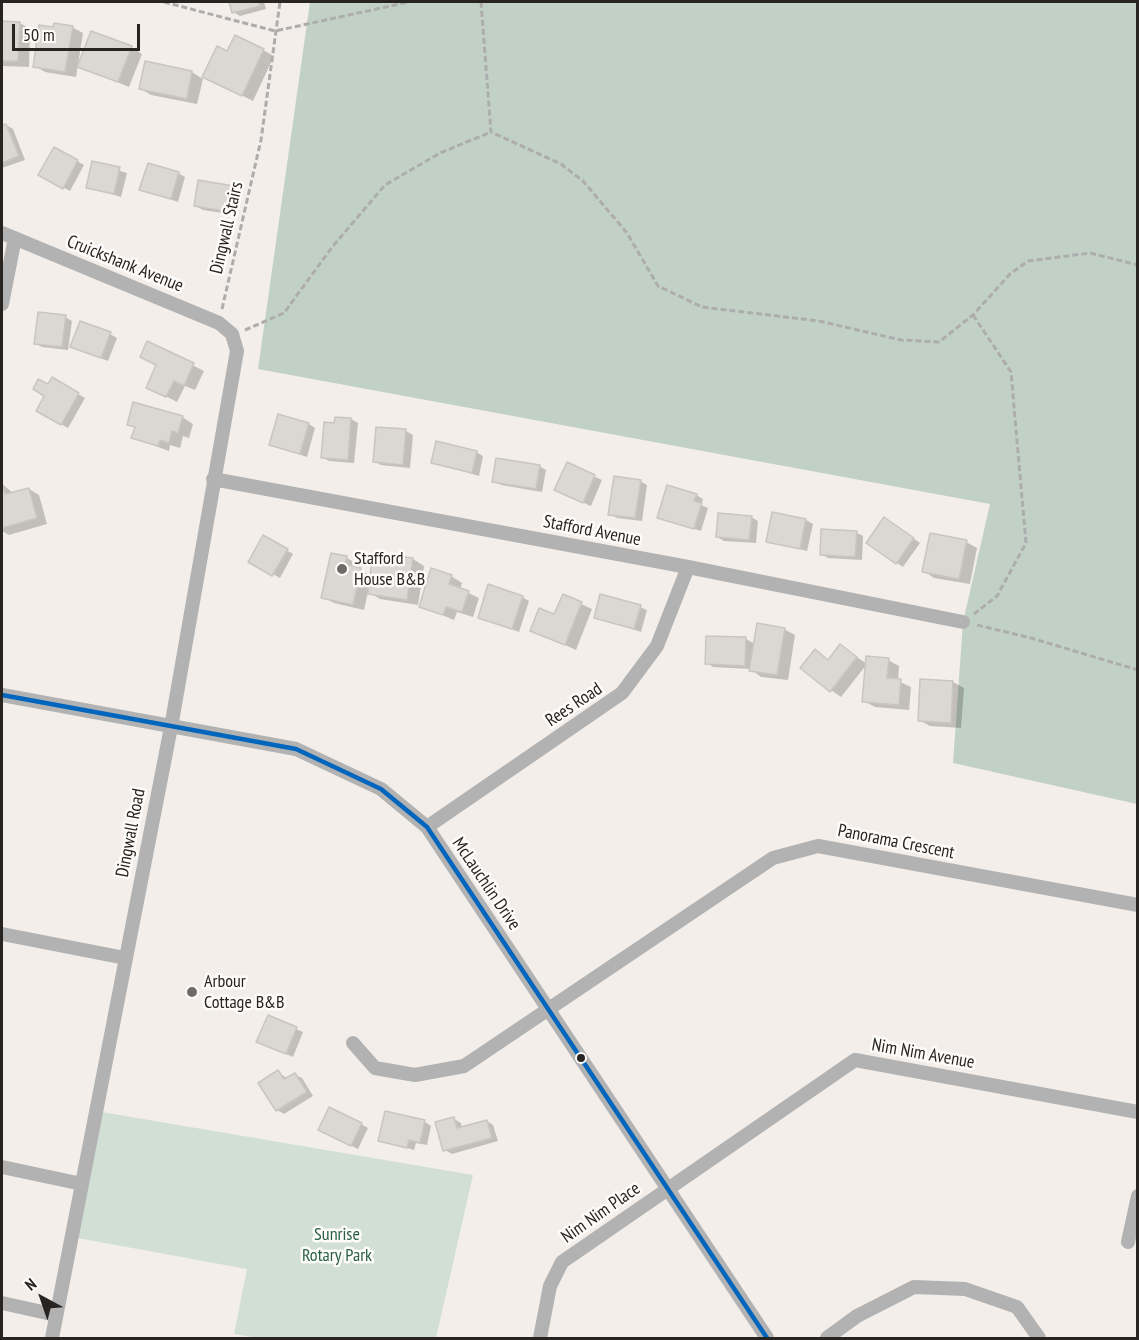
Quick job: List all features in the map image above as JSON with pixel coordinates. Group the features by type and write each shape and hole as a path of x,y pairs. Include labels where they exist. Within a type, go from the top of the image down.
{"street":[{"name":"Cruickshank Avenue","path":"2,233 219,322 232,334"},
{"path":"2,304 15,238"},
{"name":"Dingwall Road","path":"52,1338 171,727 237,351 232,334"},
{"name":"Stafford Avenue","path":"213,479 688,567 963,622"},
{"name":"Rees Road","path":"427,827 622,693 657,646 688,567"},
{"name":"McLauchlin Drive","path":"2,695 296,749 381,789 427,827 767,1338"},
{"name":"Panorama Crescent","path":"353,1043 375,1068 415,1075 464,1066 772,858 818,846 1137,905"},
{"path":"2,934 125,958"},
{"name":"Nim Nim Avenue","path":"668,1189 855,1060 1137,1112"},
{"path":"2,1167 82,1184"},
{"name":"Nim Nim Place","path":"540,1338 550,1286 562,1262 668,1189"},
{"path":"1128,1242 1137,1196"},
{"path":"827,1338 857,1316 914,1287 966,1289 1017,1307 1039,1338"},
{"path":"2,1304 56,1315"}],"path":[{"path":"164,2 275,31 409,2"},
{"name":"Dingwall Stairs","path":"219,322 261,140 280,2"},
{"path":"481,2 491,132"},
{"path":"232,334 261,326 284,313 333,246 385,185 440,153 491,132 561,164 583,181 627,233 658,286 702,307 819,321 901,340 939,342 973,315 1011,274 1028,261 1090,253 1137,265"},
{"path":"963,622 997,596 1026,543 1011,372 973,315"},
{"path":"963,622 1031,638 1137,670"}],"green space":[{"path":"310,2 1137,2 1137,804 953,763 963,622 990,504 258,369"},
{"name":"Sunrise Rotary Park","path":"96,1111 473,1175 436,1338 258,1338 234,1334 247,1269 72,1237"}],"building":[{"path":"229,2 259,2 260,6 232,13"},
{"path":"2,21 20,22 18,61 2,61"},
{"path":"54,23 73,26 65,72 33,67 39,25 53,27"},
{"path":"91,31 132,46 118,82 77,67"},
{"path":"235,35 264,49 242,96 202,77 217,46 227,51"},
{"path":"145,61 192,71 187,99 139,89"},
{"path":"6,124 19,156 2,163 2,125"},
{"path":"54,147 78,160 63,189 38,175"},
{"path":"92,161 120,167 114,194 86,188"},
{"path":"148,163 179,172 171,199 139,190"},
{"path":"198,180 234,186 230,212 194,206"},
{"path":"38,312 66,315 62,347 34,344"},
{"path":"80,321 111,332 101,358 70,347"},
{"path":"147,341 194,363 184,386 174,381 166,397 146,388 156,365 140,357"},
{"path":"52,377 79,393 61,425 36,411 44,396 33,389 38,379 48,384"},
{"path":"133,402 183,416 178,433 172,431 169,443 160,440 158,446 131,438 135,427 127,425"},
{"path":"278,414 309,423 300,454 269,445"},
{"path":"335,417 351,418 348,460 321,458 324,422 334,423"},
{"path":"376,427 406,429 403,465 373,462"},
{"path":"436,441 477,451 472,473 431,463"},
{"path":"496,458 540,465 536,489 492,482"},
{"path":"567,462 595,475 583,503 554,490"},
{"path":"614,476 641,480 635,518 608,515"},
{"path":"2,483 5,494 29,488 37,518 2,528"},
{"path":"667,485 697,494 694,501 702,503 694,529 657,518"},
{"path":"772,512 806,519 800,549 766,542"},
{"path":"718,513 752,516 749,540 716,537"},
{"path":"884,517 914,538 896,564 866,543"},
{"path":"821,529 857,531 855,557 820,555"},
{"path":"930,533 967,540 959,579 922,572"},
{"path":"263,535 288,549 272,576 248,562"},
{"path":"331,553 347,556 345,564 361,568 353,605 321,598"},
{"path":"396,556 413,558 407,600 368,594 372,560 395,563"},
{"path":"431,568 452,575 449,584 469,591 462,612 446,607 443,615 419,607"},
{"path":"488,584 523,596 512,629 478,618"},
{"path":"563,594 582,602 565,645 530,631 539,608 554,614"},
{"path":"600,594 641,605 634,629 594,618"},
{"path":"757,623 785,628 777,675 749,671"},
{"path":"706,636 746,637 745,666 705,664"},
{"path":"840,644 857,657 830,692 800,668 815,649 828,660"},
{"path":"866,656 889,658 887,678 901,679 899,705 862,702"},
{"path":"920,679 953,681 951,723 918,721"},
{"path":"268,1015 297,1027 286,1054 256,1042"},
{"path":"278,1070 284,1079 295,1073 307,1092 276,1111 258,1083"},
{"path":"329,1107 362,1123 351,1146 318,1130"},
{"path":"385,1111 425,1120 420,1143 409,1140 407,1148 378,1141"},
{"path":"454,1117 457,1128 487,1120 492,1138 443,1151 435,1122"}],"transit line":[{"path":"2,695 296,749 381,789 427,827 767,1338"}],"place":[{"name":"Stafford House B&B","path":"342,569"},
{"name":"Arbour Cottage B&B","path":"192,992"}]}
